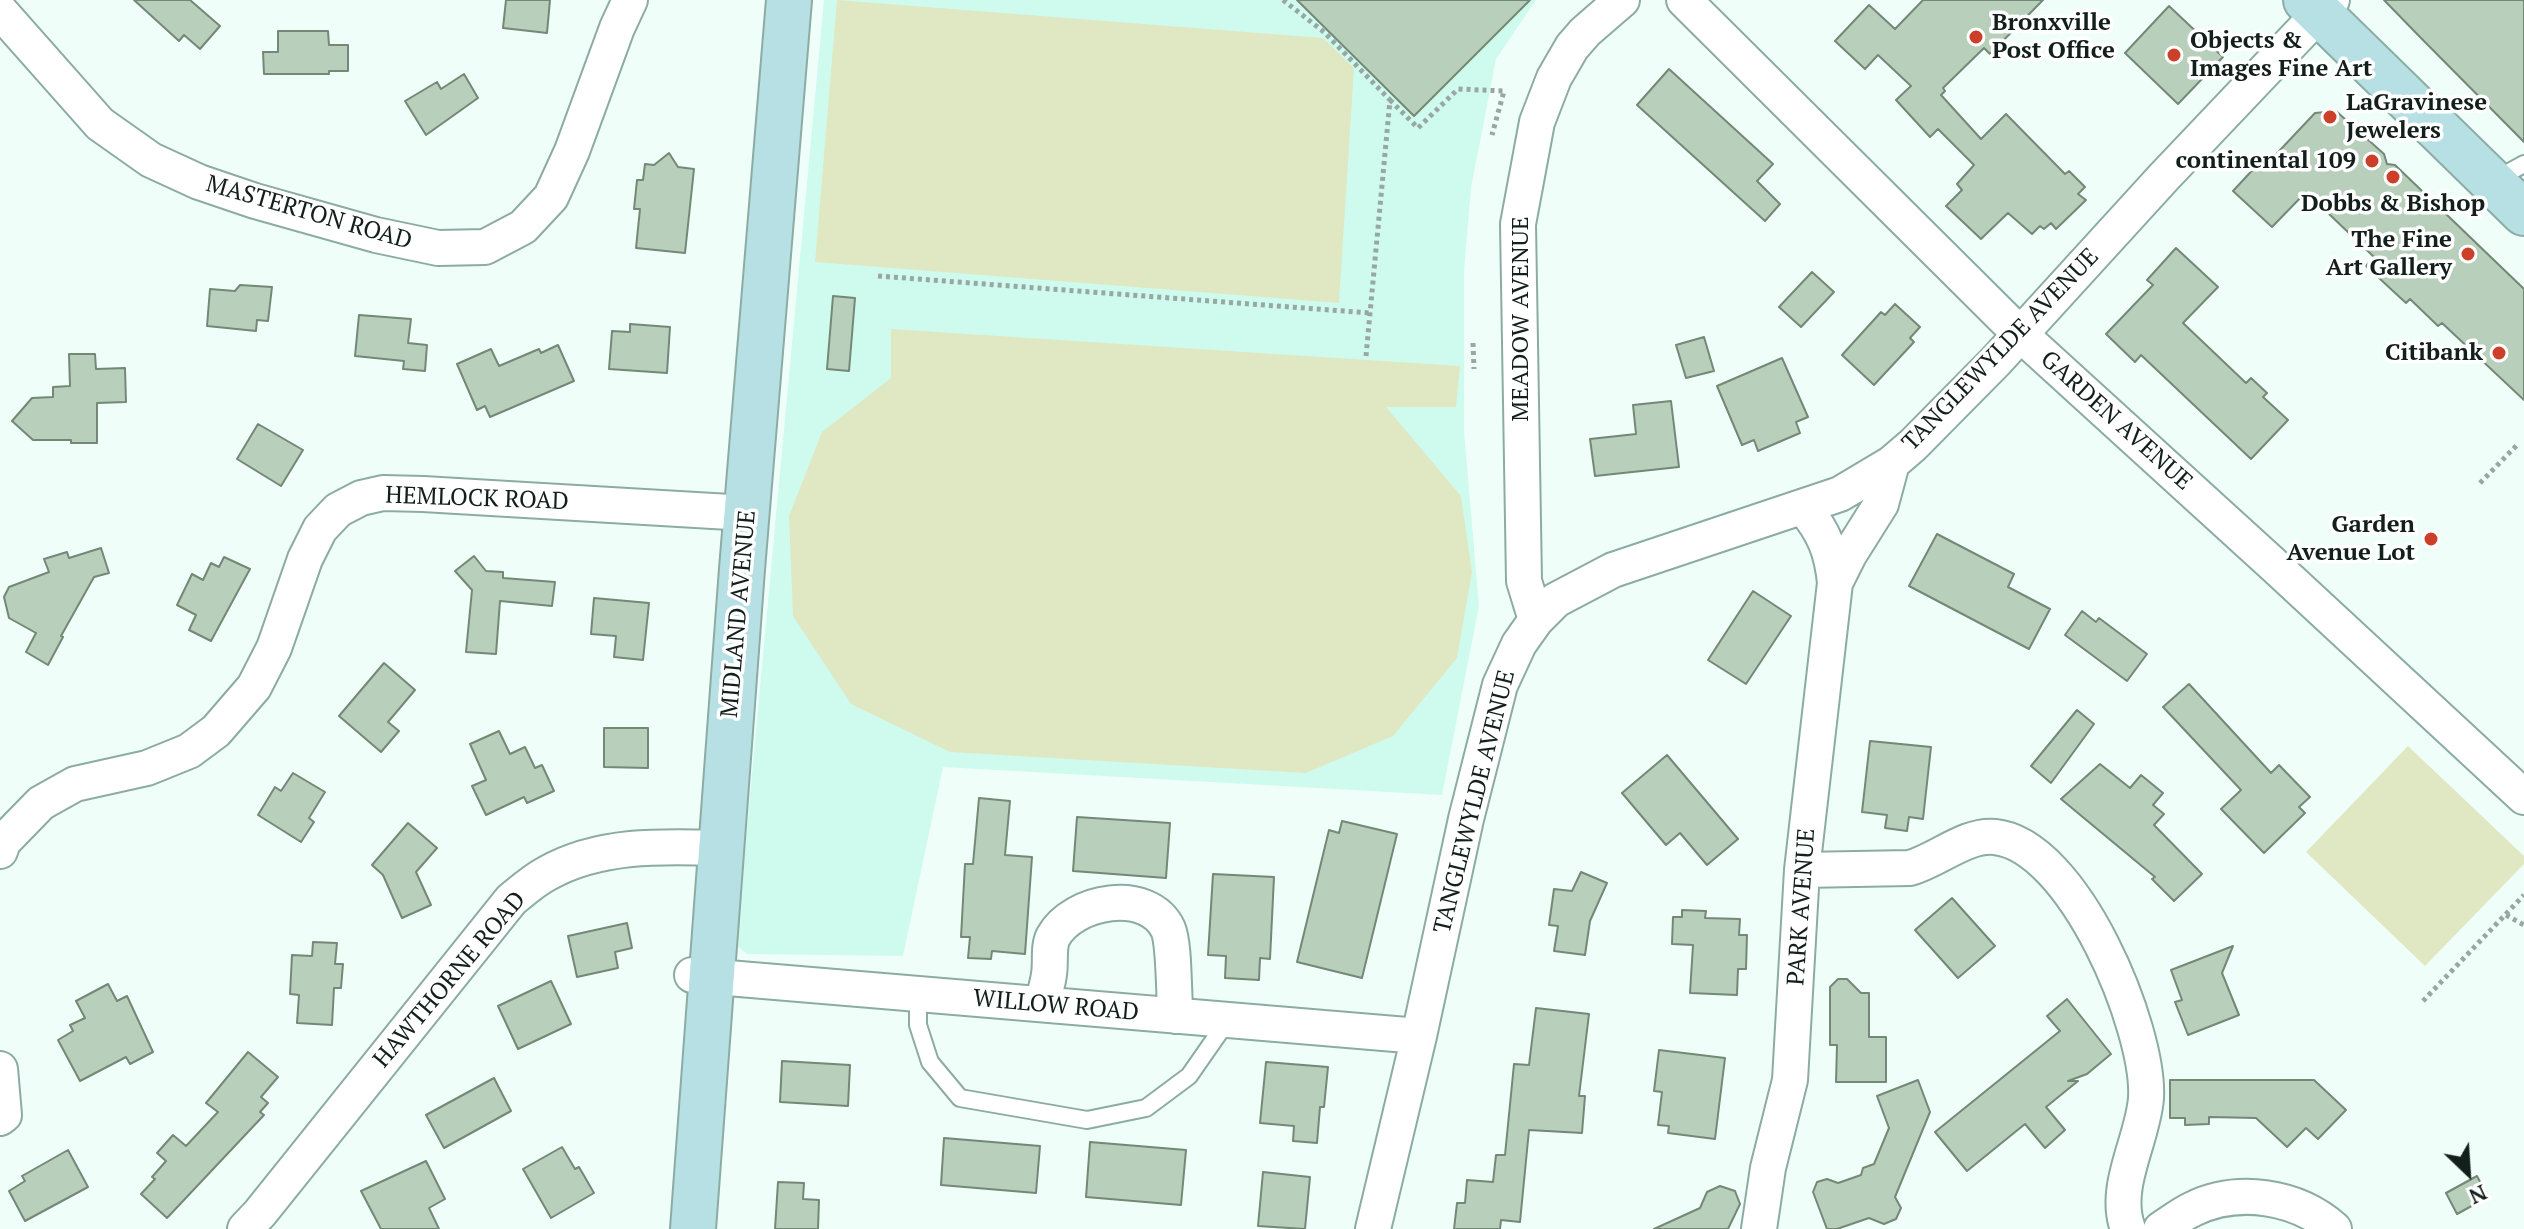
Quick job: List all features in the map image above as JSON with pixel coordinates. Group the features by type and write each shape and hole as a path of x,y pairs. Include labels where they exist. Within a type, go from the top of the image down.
{"street":[{"name":"MASTERTON ROAD","path":"0,11 100,124 151,160 199,182 255,201 376,235 438,248 485,247 523,227 551,197 630,0"},
{"name":"MIDLAND AVENUE","path":"693,1229 710,848 736,513 766,0"},
{"name":"MIDLAND AVENUE","path":"736,513 789,0"},
{"name":"MEADOW AVENUE","path":"1536,620 1524,581 1518,224 1537,122 1554,78 1585,32 1622,0"},
{"name":"GARDEN AVENUE","path":"1684,0 2019,333 2524,797"},
{"name":"TANGLEWYLDE AVENUE","path":"1373,1229 1466,819 1500,685 1519,644 1536,620 1556,600 1613,570 1804,508 1840,494 1892,463 1934,424 2019,333 2319,4"},
{"path":"2319,4 2508,173 2524,213"},
{"name":"PARK AVENUE","path":"1835,583 1881,504 1892,463"},
{"name":"HEMLOCK ROAD","path":"0,851 3,842 41,803 75,784 147,768 189,751 216,731 254,687 274,648 305,559 320,529 338,510 361,498 383,493 423,494 736,513"},
{"name":"PARK AVENUE","path":"1759,1229 1768,1168 1790,1080 1802,870 1835,583 1829,545 1804,508"},
{"path":"1802,870 1910,868 1984,837 1999,837 2039,857 2065,885 2085,911 2106,954 2139,1042 2146,1073 2146,1100 2124,1197 2128,1229"},
{"name":"HAWTHORNE ROAD","path":"245,1229 511,900 544,875 577,859 657,847 710,848"},
{"path":"1042,1004 1050,972 1051,940 1067,920 1087,907 1111,902 1141,907 1161,917 1170,934 1176,1016"},
{"name":"MIDLAND AVENUE","path":"671,1229 703,976"},
{"name":"WILLOW ROAD","path":"703,976 1419,1036"},
{"path":"0,1069 4,1115 0,1118"},
{"path":"2161,1229 2194,1208 2234,1198 2269,1198 2301,1207 2334,1229"}],"lane":[{"path":"918,994 918,1025 930,1062 960,1098 1087,1120 1146,1108 1189,1076 1228,1020"}],"path":[{"path":"1283,0 1324,32 1418,128 1458,89 1504,91 1492,135"},
{"path":"1366,356 1390,100"},
{"path":"878,276 1370,313"},
{"path":"1473,343 1474,369"},
{"path":"2480,483 2519,443"},
{"path":"2423,1001 2524,895"},
{"path":"2506,915 2524,925"}],"shaded area":[{"path":"824,0 1536,0 1496,59 1471,188 1464,271 1464,431 1479,606 1442,795 943,767 903,956 747,954 736,945"},
{"path":"837,0 1323,38 1354,68 1339,303 815,262"},
{"path":"891,329 1460,366 1456,407 1386,407 1461,496 1472,572 1457,658 1393,736 1306,773 950,752 851,704 793,616 789,516 822,432 891,378"},
{"path":"2408,746 2524,856 2524,864 2425,966 2306,852"}],"building":[{"path":"134,0 190,0 220,26 200,49 184,35 179,41"},
{"path":"506,0 550,0 547,33 503,28"},
{"path":"1297,0 1530,0 1414,116"},
{"path":"1923,0 2043,0 1990,54 1984,48 1943,88 1945,91 1941,95 1981,139 2006,114 2065,174 2069,171 2085,187 2078,194 2086,200 2056,229 2051,223 2044,229 2040,226 2032,234 2008,213 1981,239 1946,206 1962,190 1957,184 1974,165 1938,129 1930,137 1896,100 1911,86 1878,55 1865,69 1835,41 1869,5 1895,29"},
{"path":"2384,0 2524,0 2524,142 2418,35"},
{"name":"Objects & Images Fine Art","path":"2169,6 2223,57 2178,104 2125,53"},
{"path":"278,31 328,31 329,45 348,45 348,71 264,74 263,52 278,52"},
{"path":"1669,69 1773,164 1757,181 1780,204 1765,221 1637,105"},
{"path":"464,74 478,98 426,135 405,101 437,82 441,89"},
{"path":"2336,111 2384,154 2387,164 2395,165 2524,289 2524,400 2442,323 2438,326 2410,299 2406,303 2366,266 2374,257 2306,192 2272,227 2233,191 2259,163 2264,167 2315,113"},
{"path":"669,153 678,167 694,169 685,253 636,248 640,209 634,209 637,180 643,180 645,164 654,165"},
{"path":"2176,248 2218,287 2183,323 2246,383 2251,378 2267,393 2263,397 2288,420 2251,459 2141,355 2135,362 2106,334 2153,285 2147,280"},
{"path":"1812,272 1834,292 1801,327 1779,307"},
{"path":"240,285 272,287 268,321 257,320 256,331 207,326 210,289 235,291"},
{"path":"833,296 855,298 849,371 827,369"},
{"path":"1895,304 1920,327 1910,338 1914,342 1874,385 1842,355 1881,312 1885,315"},
{"path":"359,315 411,319 408,343 427,345 425,371 403,369 404,361 355,356"},
{"path":"630,324 670,327 667,373 609,369 612,331 630,332"},
{"path":"1704,337 1714,371 1686,378 1676,345"},
{"path":"558,345 574,381 490,417 485,406 477,410 457,364 491,349 499,366 539,349 541,353"},
{"path":"69,354 95,354 96,369 125,368 126,402 97,403 97,443 33,440 12,421 32,398 53,397 53,387 70,386"},
{"path":"1782,358 1808,417 1796,422 1800,433 1758,451 1754,440 1742,445 1717,386"},
{"path":"1671,401 1679,467 1595,476 1590,439 1636,434 1633,405"},
{"path":"258,424 303,450 281,486 237,459"},
{"path":"1937,534 2014,574 2008,587 2050,609 2029,649 1909,586"},
{"path":"101,548 109,573 94,577 48,665 26,652 36,633 9,618 4,597 9,587 49,572 44,559 67,552 69,558"},
{"path":"474,556 486,571 503,572 503,578 555,582 552,606 500,601 496,654 466,652 472,590 455,571"},
{"path":"224,557 250,569 211,641 189,630 196,615 177,605 192,574 203,580 211,563 219,567"},
{"path":"1753,591 1791,616 1746,684 1708,660"},
{"path":"594,598 649,603 643,660 614,657 616,636 591,634"},
{"path":"2082,611 2096,622 2099,618 2147,654 2127,681 2065,635"},
{"path":"384,663 415,690 388,722 399,731 381,752 339,716"},
{"path":"2189,684 2271,773 2279,765 2310,797 2299,807 2305,813 2264,853 2221,809 2241,790 2163,707"},
{"path":"2077,710 2094,724 2051,783 2031,766"},
{"path":"604,728 648,728 648,768 604,767"},
{"path":"499,731 510,754 525,747 535,768 542,765 554,791 527,803 524,797 486,815 472,786 486,780 470,744"},
{"path":"1870,741 1931,747 1923,819 1909,817 1907,831 1885,828 1887,815 1862,812"},
{"path":"1667,755 1738,839 1707,865 1680,833 1666,845 1622,793"},
{"path":"2100,764 2130,788 2141,775 2163,793 2153,805 2164,814 2154,825 2202,874 2174,901 2152,879 2155,877 2061,799"},
{"path":"293,773 325,792 309,818 314,822 301,842 258,815 275,787 281,791"},
{"path":"979,798 1010,801 1005,855 1032,857 1025,954 992,951 991,959 968,958 970,937 961,937 965,864 973,864"},
{"path":"1077,817 1170,823 1166,878 1073,871"},
{"path":"1342,821 1397,834 1362,978 1297,962 1329,830 1339,833"},
{"path":"408,823 437,848 416,872 431,905 402,918 383,875 372,865"},
{"path":"1581,872 1607,883 1590,921 1585,955 1554,951 1558,926 1549,925 1554,889 1572,891"},
{"path":"1213,874 1274,877 1270,959 1260,958 1259,980 1225,978 1226,956 1208,955"},
{"path":"1952,898 1995,946 1958,978 1915,930"},
{"path":"1682,910 1706,911 1705,918 1740,919 1739,935 1747,935 1746,969 1738,969 1737,995 1690,993 1693,945 1672,944 1673,917 1682,917"},
{"path":"627,923 632,948 615,952 618,968 577,977 568,936"},
{"path":"313,942 337,943 335,964 343,964 341,988 334,988 332,1025 297,1023 299,995 290,994 292,955 312,956"},
{"path":"2233,946 2222,973 2239,1015 2188,1035 2175,1002 2182,1000 2171,970"},
{"path":"1838,979 1847,979 1861,993 1869,993 1869,1037 1886,1037 1886,1082 1836,1082 1837,1045 1830,1045 1830,987"},
{"path":"551,981 571,1024 518,1049 498,1006"},
{"path":"108,984 117,1001 127,996 153,1052 130,1064 126,1057 80,1081 58,1040 73,1031 70,1025 85,1018 76,1001"},
{"path":"2067,999 2111,1054 2087,1074 2068,1081 2078,1081 2046,1107 2065,1130 2045,1148 2025,1124 1967,1171 1935,1132 2060,1031 2047,1016"},
{"path":"1536,1008 1589,1014 1579,1096 1585,1096 1582,1133 1529,1130 1520,1222 1501,1220 1500,1229 1454,1229 1457,1203 1465,1203 1467,1180 1493,1182 1496,1155 1505,1155 1514,1064 1529,1065"},
{"path":"1659,1050 1725,1058 1715,1139 1668,1133 1669,1126 1658,1125 1662,1092 1654,1091"},
{"path":"248,1052 278,1077 261,1097 268,1103 260,1112 264,1115 167,1218 141,1194 166,1161 157,1153 173,1135 186,1146 218,1112 206,1103"},
{"path":"782,1061 850,1065 848,1106 780,1102"},
{"path":"1266,1062 1328,1067 1317,1143 1293,1141 1294,1126 1260,1123"},
{"path":"494,1078 511,1111 444,1148 426,1115"},
{"path":"1918,1080 1930,1112 1895,1197 1901,1208 1896,1219 1884,1224 1869,1218 1837,1229 1827,1229 1813,1192 1817,1182 1827,1179 1838,1183 1861,1175 1863,1168 1874,1164 1889,1128 1877,1096"},
{"path":"2170,1080 2314,1080 2346,1110 2318,1139 2306,1128 2287,1147 2256,1118 2209,1117 2209,1124 2185,1125 2185,1118 2170,1118"},
{"path":"944,1138 1040,1146 1036,1193 941,1185"},
{"path":"1090,1142 1186,1150 1181,1205 1086,1197"},
{"path":"562,1147 575,1169 579,1167 594,1193 551,1218 523,1169"},
{"path":"68,1150 88,1187 25,1221 9,1191 25,1181 22,1176"},
{"path":"426,1161 445,1199 429,1208 439,1229 381,1229 361,1191"},
{"path":"1263,1172 1310,1177 1305,1229 1258,1226"},
{"path":"2477,1176 2488,1197 2457,1214 2446,1193"},
{"path":"778,1182 804,1183 803,1199 819,1200 818,1229 775,1229"},
{"path":"1720,1186 1735,1191 1740,1204 1728,1229 1654,1229 1700,1208 1707,1192"}],"place":[{"name":"Bronxville Post Office","path":"1976,37"},
{"name":"Objects & Images Fine Art","path":"2174,55"},
{"name":"LaGravinese Jewelers","path":"2330,117"},
{"name":"continental 109","path":"2372,161"},
{"name":"Dobbs & Bishop","path":"2393,177"},
{"name":"The Fine Art Gallery","path":"2468,254"},
{"name":"Citibank","path":"2499,353"},
{"name":"Garden Avenue Lot","path":"2431,539"}]}
